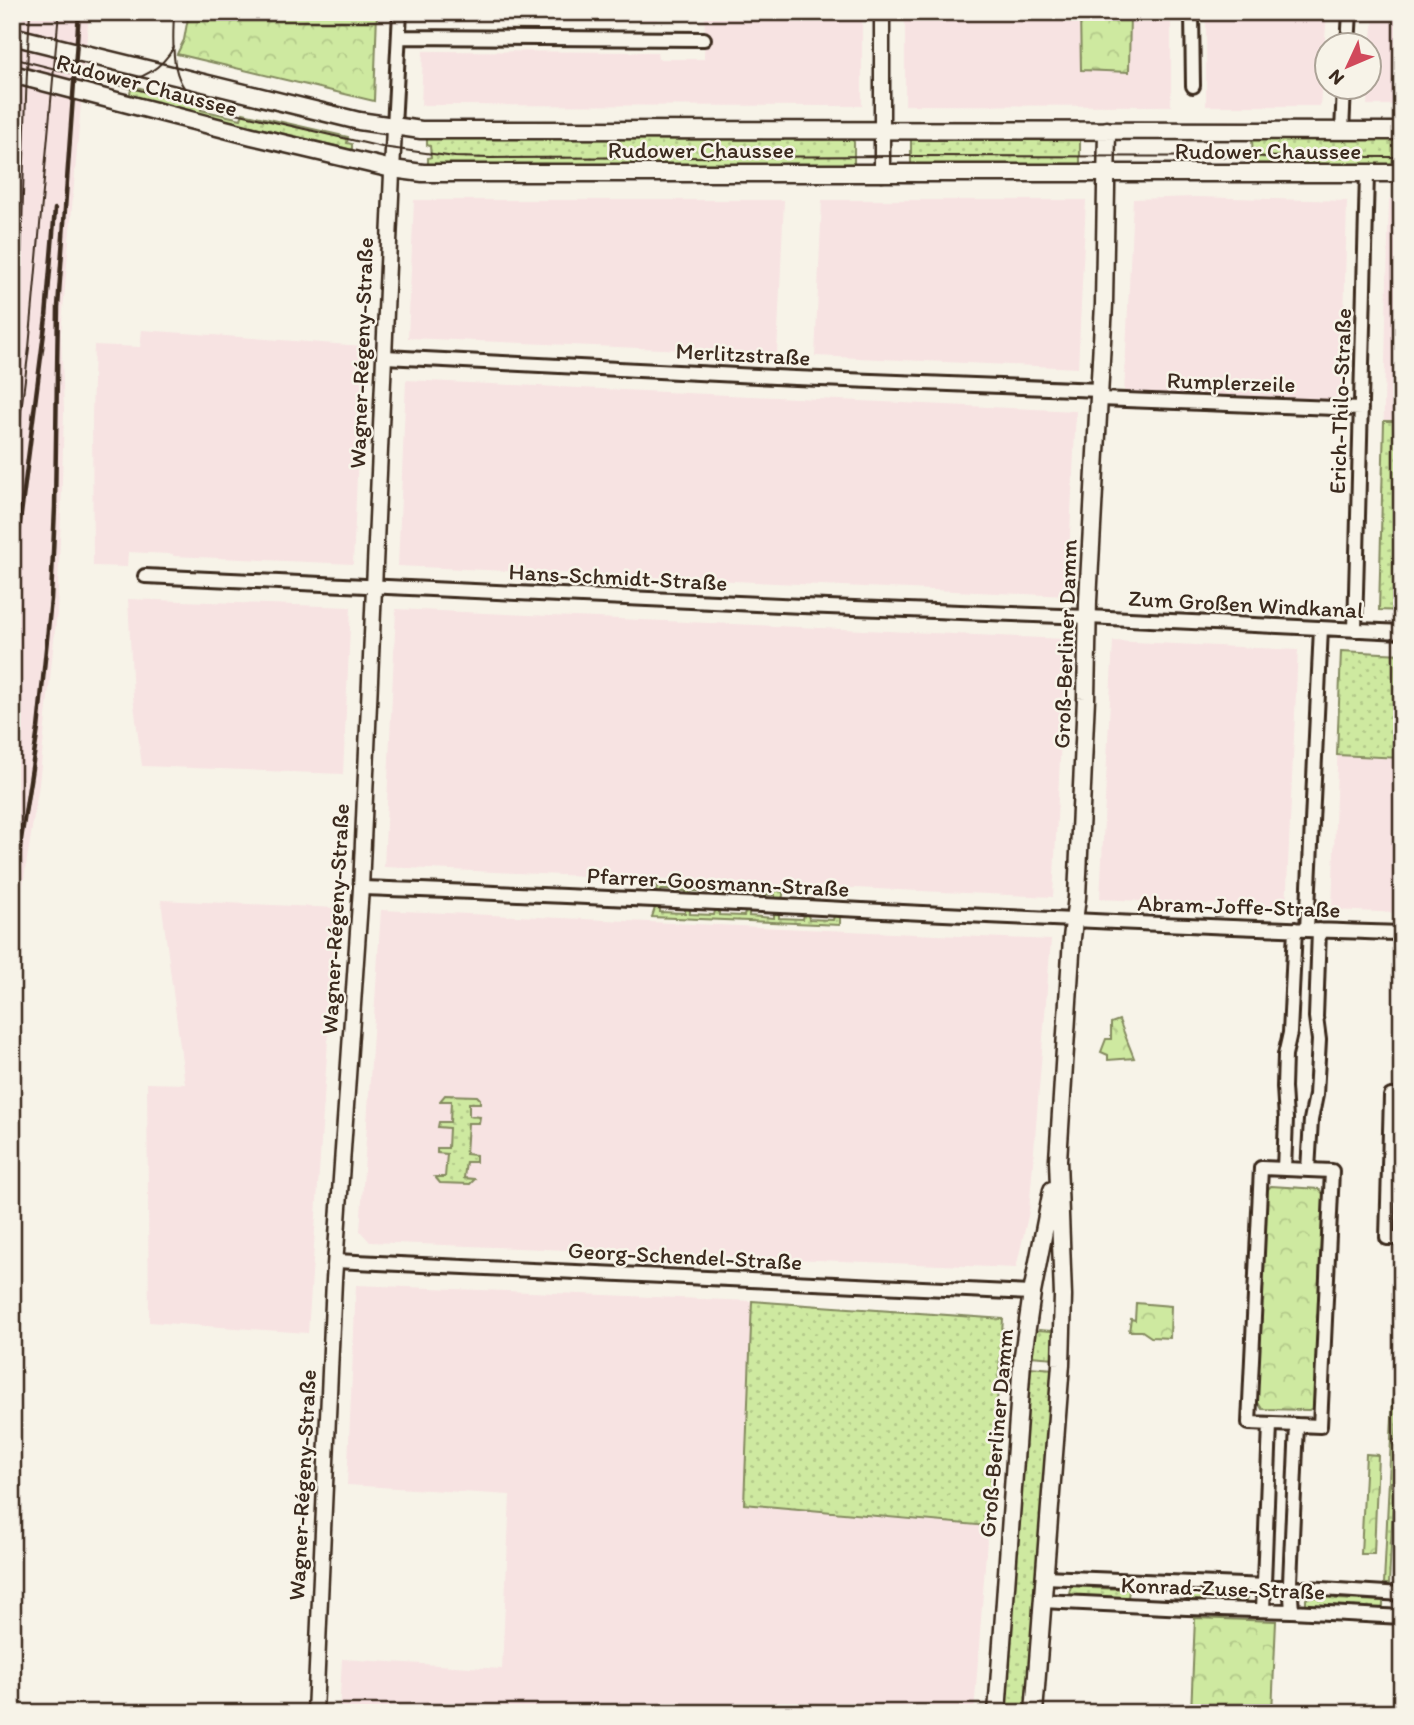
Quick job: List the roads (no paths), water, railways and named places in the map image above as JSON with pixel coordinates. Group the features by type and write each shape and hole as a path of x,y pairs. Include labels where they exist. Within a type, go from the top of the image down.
{"main road":[{"name":"Rudower Chaussee","path":"12,36 359,121 431,130 1402,131"},
{"name":"Rudower Chaussee","path":"12,74 253,136 392,169 423,173 1402,173"},
{"name":"Groß-Berliner Damm","path":"1034,1713 1061,1364 1063,1296 1058,1160 1077,883 1100,394 1107,130"},
{"name":"Groß-Berliner Damm","path":"997,1713 1022,1362 1032,1293 1058,1160"},
{"path":"1032,1293 1063,1296"}],"street":[{"path":"394,127 400,12"},
{"path":"882,12 882,174"},
{"path":"1192,12 1193,86"},
{"path":"1349,32 1350,12"},
{"path":"399,37 704,38"},
{"path":"1342,131 1343,102"},
{"name":"Wagner-Régeny-Straße","path":"315,1713 335,1261 361,888 394,127"},
{"name":"Erich-Thilo-Straße","path":"1355,630 1367,174"},
{"name":"Merlitzstraße","path":"385,357 1100,394"},
{"name":"Rumplerzeile","path":"1100,394 1361,409"},
{"name":"Hans-Schmidt-Straße","path":"145,576 1088,617"},
{"name":"Zum Großen Windkanal","path":"1088,617 1402,632"},
{"path":"1284,1169 1285,1055 1307,930 1321,628"},
{"name":"Pfarrer-Goosmann-Straße","path":"361,888 789,905 1074,920"},
{"name":"Abram-Joffe-Straße","path":"1074,920 1402,933"},
{"path":"1307,930 1318,1048 1308,1170"},
{"path":"1402,1096 1391,1096 1387,1238 1402,1238"},
{"path":"1261,1168 1308,1170 1332,1171 1320,1426 1248,1423 1261,1168"},
{"name":"Georg-Schendel-Straße","path":"335,1261 1032,1293"},
{"path":"1263,1610 1270,1424"},
{"path":"1292,1611 1290,1587 1297,1425"},
{"name":"Konrad-Zuse-Straße","path":"1044,1577 1402,1594"},
{"name":"Konrad-Zuse-Straße","path":"1042,1601 1402,1617"}],"tram line":[{"path":"12,387 19,294 30,12"},
{"path":"12,481 29,348 59,12"},
{"path":"174,12 173,50 178,75 190,96 201,104"},
{"path":"118,82 135,79 150,72 174,47"},
{"path":"12,58 382,147 455,157 1402,157"}],"railway":[{"path":"12,898 38,729 51,599 58,307 79,12"},
{"path":"12,585 46,317 55,209"}]}
